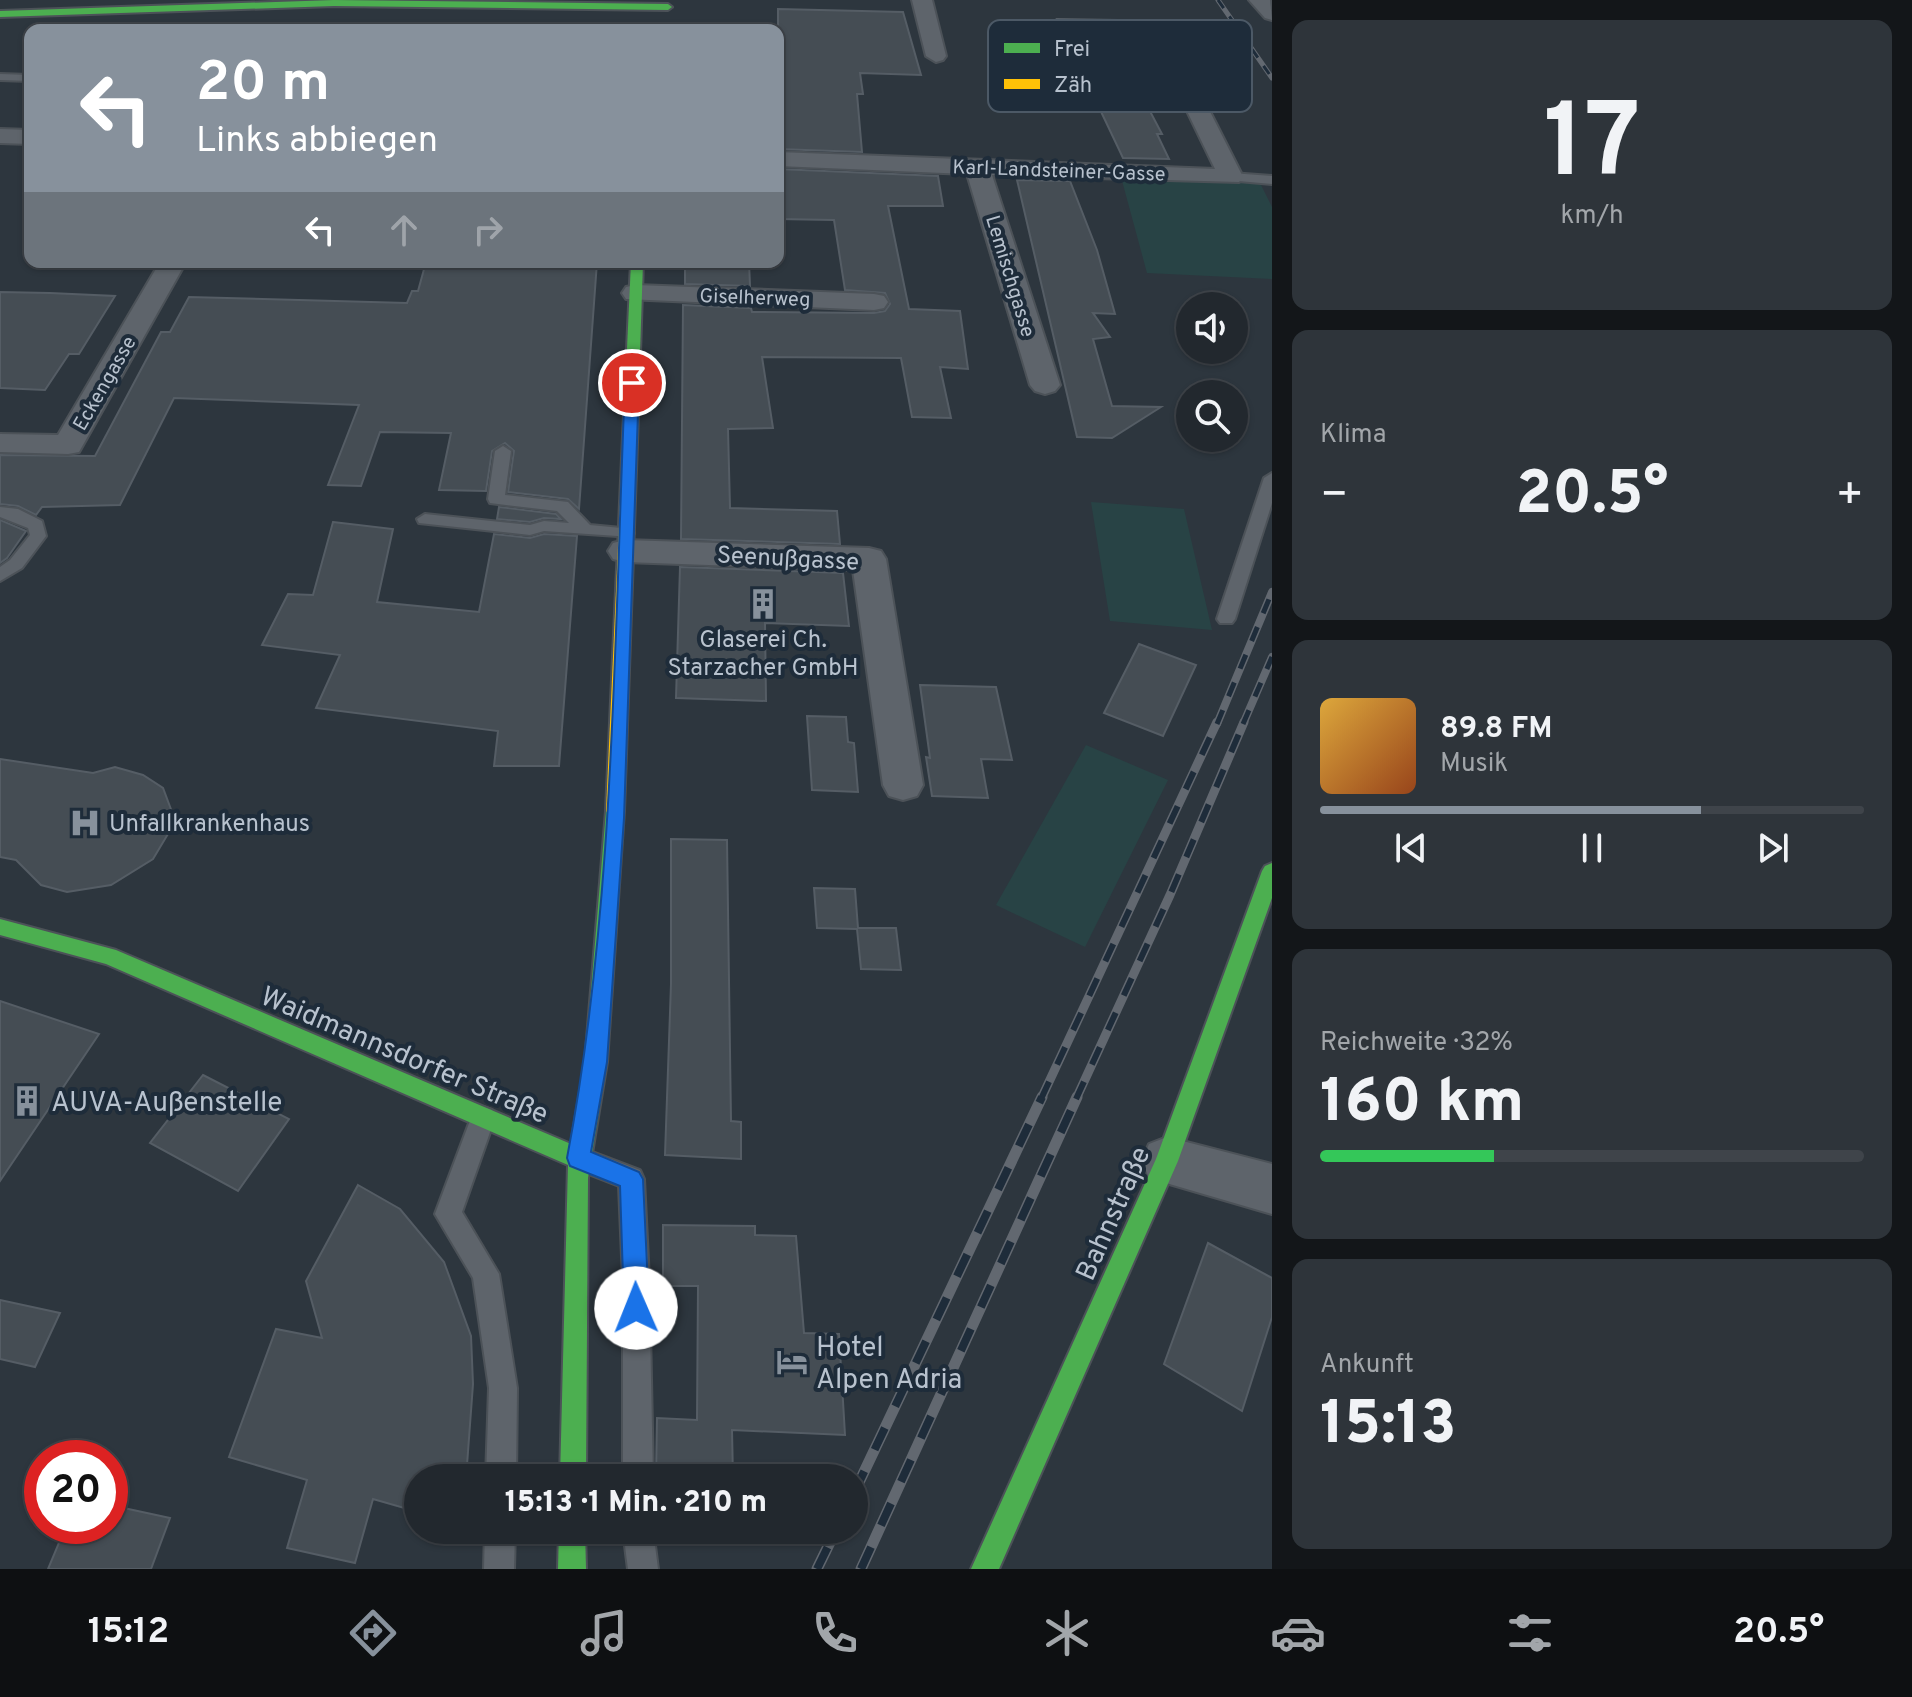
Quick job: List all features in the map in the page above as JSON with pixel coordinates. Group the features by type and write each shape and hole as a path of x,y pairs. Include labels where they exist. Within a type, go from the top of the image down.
{"street":[{"path":"0,14 127,6 367,0 669,3 664,24"},
{"path":"922,0 936,56"},
{"path":"1259,0 1272,14"},
{"path":"1199,112 1231,177"},
{"path":"0,136 24,137"},
{"name":"Karl-Landsteiner-Gasse","path":"784,159 1231,177"},
{"name":"Lemischgasse","path":"977,166 1045,385"},
{"name":"Eckengasse","path":"0,443 68,445 170,268"},
{"path":"573,1464 578,1158 596,1062 615,818 637,268"},
{"name":"Giselherweg","path":"636,293 874,302"},
{"name":"Seenußgasse","path":"625,542 869,559 903,785"},
{"name":"Bahnstraße","path":"985,1569 1167,1161 1272,871"},
{"name":"Waidmannsdorfer Straße","path":"0,927 109,956 578,1158"},
{"path":"1167,1161 1272,1189"},
{"path":"572,1544 572,1569"}],"lane":[{"path":"0,77 24,78"},
{"path":"1231,177 1272,180"},
{"path":"503,451 496,499 562,506 586,530"},
{"path":"1226,619 1272,478"},
{"path":"0,512 26,518 36,525 38,536 16,564 0,575"},
{"path":"425,519 530,530 544,526 586,530 625,542"},
{"path":"483,1118 448,1214 486,1274 503,1388 501,1464"},
{"path":"578,1158 631,1179 636,1280 638,1464"},
{"path":"499,1569 500,1544"},
{"path":"640,1544 643,1569"}],"green space":[{"path":"1121,177 1260,183 1272,207 1272,279 1147,273"},
{"path":"1091,502 1184,509 1212,630 1110,621"},
{"path":"1086,745 1168,780 1085,947 996,905"}],"building":[{"path":"778,9 903,12 921,75 860,73 863,94 857,94 862,152 784,149 784,24 778,24"},
{"path":"1101,112 1150,112 1162,134 1157,134 1169,159 1123,158"},
{"path":"784,169 938,176 943,206 888,206 909,309 960,311 968,369 940,367 951,418 912,417 901,358 762,357 773,428 728,429 730,508 837,511 840,544 681,539 683,305 751,308 752,312 885,311 890,304 885,293 845,290 834,220 784,219"},
{"path":"1017,180 1070,181 1097,250 1115,314 1093,313 1110,337 1093,339 1112,406 1161,407 1112,438 1077,437"},
{"path":"424,268 597,268 579,509 568,499 508,492 514,451 505,443 492,451 486,491 439,490 451,433 380,432 361,486 328,485 359,405 174,398 120,505 42,507 36,515 18,506 0,504 0,455 95,456 161,332 170,332 189,297 407,303 412,291 418,291"},
{"path":"685,268 749,268 750,286 685,284"},
{"path":"0,292 115,296 79,354 69,354 45,390 0,388"},
{"path":"499,507 556,514 561,519 544,518 530,522 497,519"},
{"path":"0,520 26,531 0,563"},
{"path":"333,522 393,529 377,602 479,612 494,534 530,538 544,534 577,536 559,766 494,766 498,731 316,708 340,655 262,645 288,594 313,595"},
{"path":"680,567 843,573 849,626 765,623 766,701 676,698"},
{"path":"1139,644 1196,665 1163,736 1104,713"},
{"path":"920,685 996,687 1012,760 981,759 988,798 932,796"},
{"path":"807,716 846,717 848,742 854,743 858,792 812,790"},
{"name":"Unfallkrankenhaus","path":"0,759 93,773 115,767 143,775 163,788 172,812 168,834 153,859 111,885 67,892 41,885 16,860 0,857"},
{"path":"671,839 727,840 731,1121 741,1122 741,1159 665,1155 671,984"},
{"path":"814,888 855,889 858,928 896,928 901,970 861,969 857,929 817,928"},
{"name":"AUVA-Außenstelle","path":"0,1001 99,1034 0,1181"},
{"path":"203,1075 289,1119 238,1191 150,1143"},
{"path":"358,1185 400,1209 444,1262 471,1336 473,1384 467,1464 404,1464 404,1508 373,1499 355,1563 287,1548 307,1480 229,1457 276,1329 322,1338 306,1281"},
{"path":"663,1225 755,1226 755,1235 796,1236 804,1333 839,1334 845,1435 732,1430 733,1464 656,1464 657,1418 697,1420 698,1286 663,1286"},
{"path":"1208,1243 1272,1278 1272,1317 1242,1411 1164,1364"},
{"path":"0,1300 60,1313 35,1367 0,1359"},
{"path":"128,1509 170,1518 151,1569 48,1569 58,1544 128,1544"}],"railway":[{"path":"1218,0 1232,20"},
{"path":"1252,49 1272,78"},
{"path":"1217,724 1272,592"},
{"path":"1243,724 1272,657"},
{"path":"1041,1099 1217,722"},
{"path":"1076,1099 1170,895 1244,722"},
{"path":"868,1464 1042,1097"},
{"path":"861,1569 1077,1097"},
{"path":"817,1569 829,1544"}],"traffic: fast":[{"path":"0,14 334,3 668,7"},
{"path":"631,414 637,268"},
{"path":"573,1464 577,1178 596,1062 615,811"},
{"path":"985,1569 1167,1161 1272,871"},
{"path":"0,927 109,956 578,1158"},
{"path":"572,1544 572,1569"}],"traffic: slow":[{"path":"615,811 631,414"}],"place":[{"name":"Glaserei Ch. Starzacher GmbH","path":"763,604"},
{"name":"Unfallkrankenhaus","path":"85,823"},
{"name":"AUVA-Außenstelle","path":"27,1101"},
{"name":"Hotel Alpen Adria","path":"792,1362"}],"route":[{"path":"632,383 615,818 596,1062 578,1158 631,1179 636,1308"}]}
